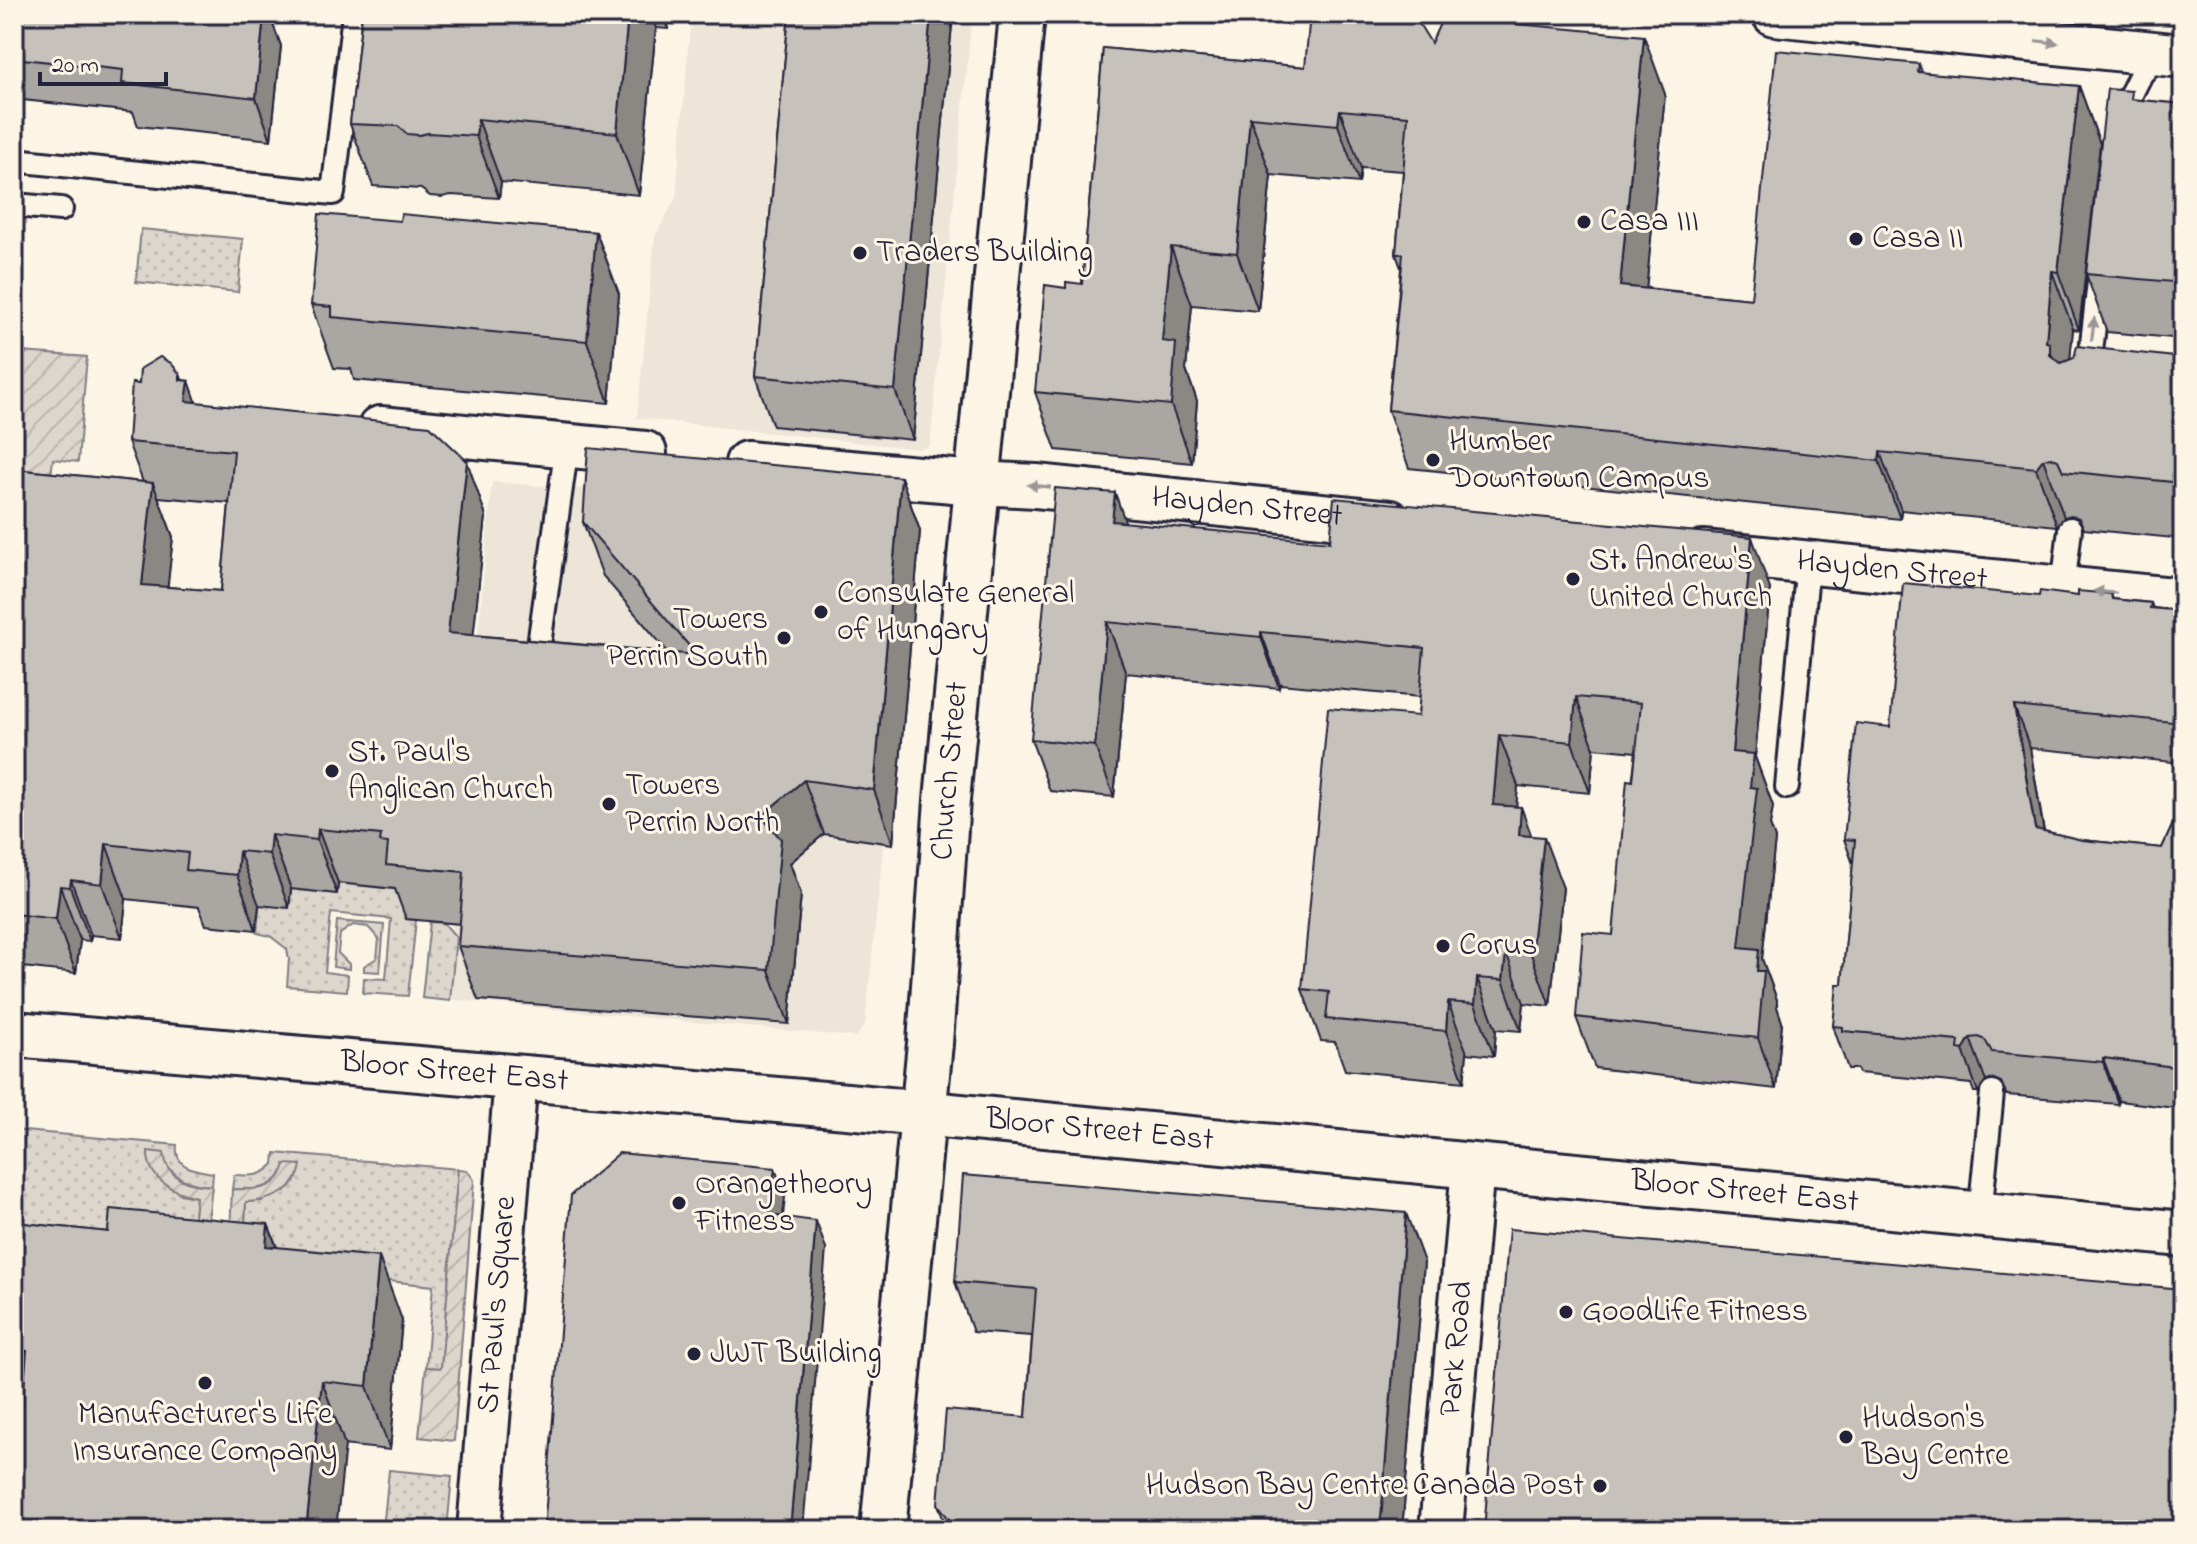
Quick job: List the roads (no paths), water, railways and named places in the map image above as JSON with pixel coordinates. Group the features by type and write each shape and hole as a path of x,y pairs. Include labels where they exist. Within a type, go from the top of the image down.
{"main road":[{"name":"Church Street","path":"883,1530 930,1043 947,800 976,483 1022,14"},
{"name":"Bloor Street East","path":"14,1034 922,1114 2183,1234"}],"street":[{"path":"1774,14 2004,26 2171,55"},
{"name":"Hayden Street","path":"339,423 702,459 1036,486 1428,526"},
{"name":"Hayden Street","path":"1665,549 2183,600"},
{"name":"St Paul's Square","path":"479,1530 516,1078"},
{"name":"Park Road","path":"1441,1530 1473,1167"}],"lane":[{"path":"14,160 333,193 354,14"},
{"path":"2115,139 2117,123 2134,86 2171,55"},
{"path":"14,205 61,209"},
{"path":"2084,407 2102,249"},
{"path":"538,652 567,445"},
{"path":"2063,588 2070,529"},
{"path":"1787,787 1808,562"},
{"path":"1980,1215 1992,1093"}],"place":[{"name":"Casa III","path":"1584,222"},
{"name":"Casa II","path":"1856,239"},
{"name":"Traders Building","path":"860,253"},
{"name":"Humber Downtown Campus","path":"1433,460"},
{"name":"St. Andrew's United Church","path":"1573,579"},
{"name":"Consulate General of Hungary","path":"821,612"},
{"name":"Towers Perrin South","path":"784,638"},
{"name":"St. Paul's Anglican Church","path":"332,771"},
{"name":"Towers Perrin North","path":"609,804"},
{"name":"Corus","path":"1443,946"},
{"name":"Orangetheory Fitness","path":"679,1203"},
{"name":"GoodLife Fitness","path":"1566,1312"},
{"name":"JWT Building","path":"694,1354"},
{"name":"Manufacturer's Life Insurance Company","path":"205,1383"},
{"name":"Hudson's Bay Centre","path":"1846,1437"},
{"name":"Hudson Bay Centre Canada Post","path":"1600,1486"}]}
